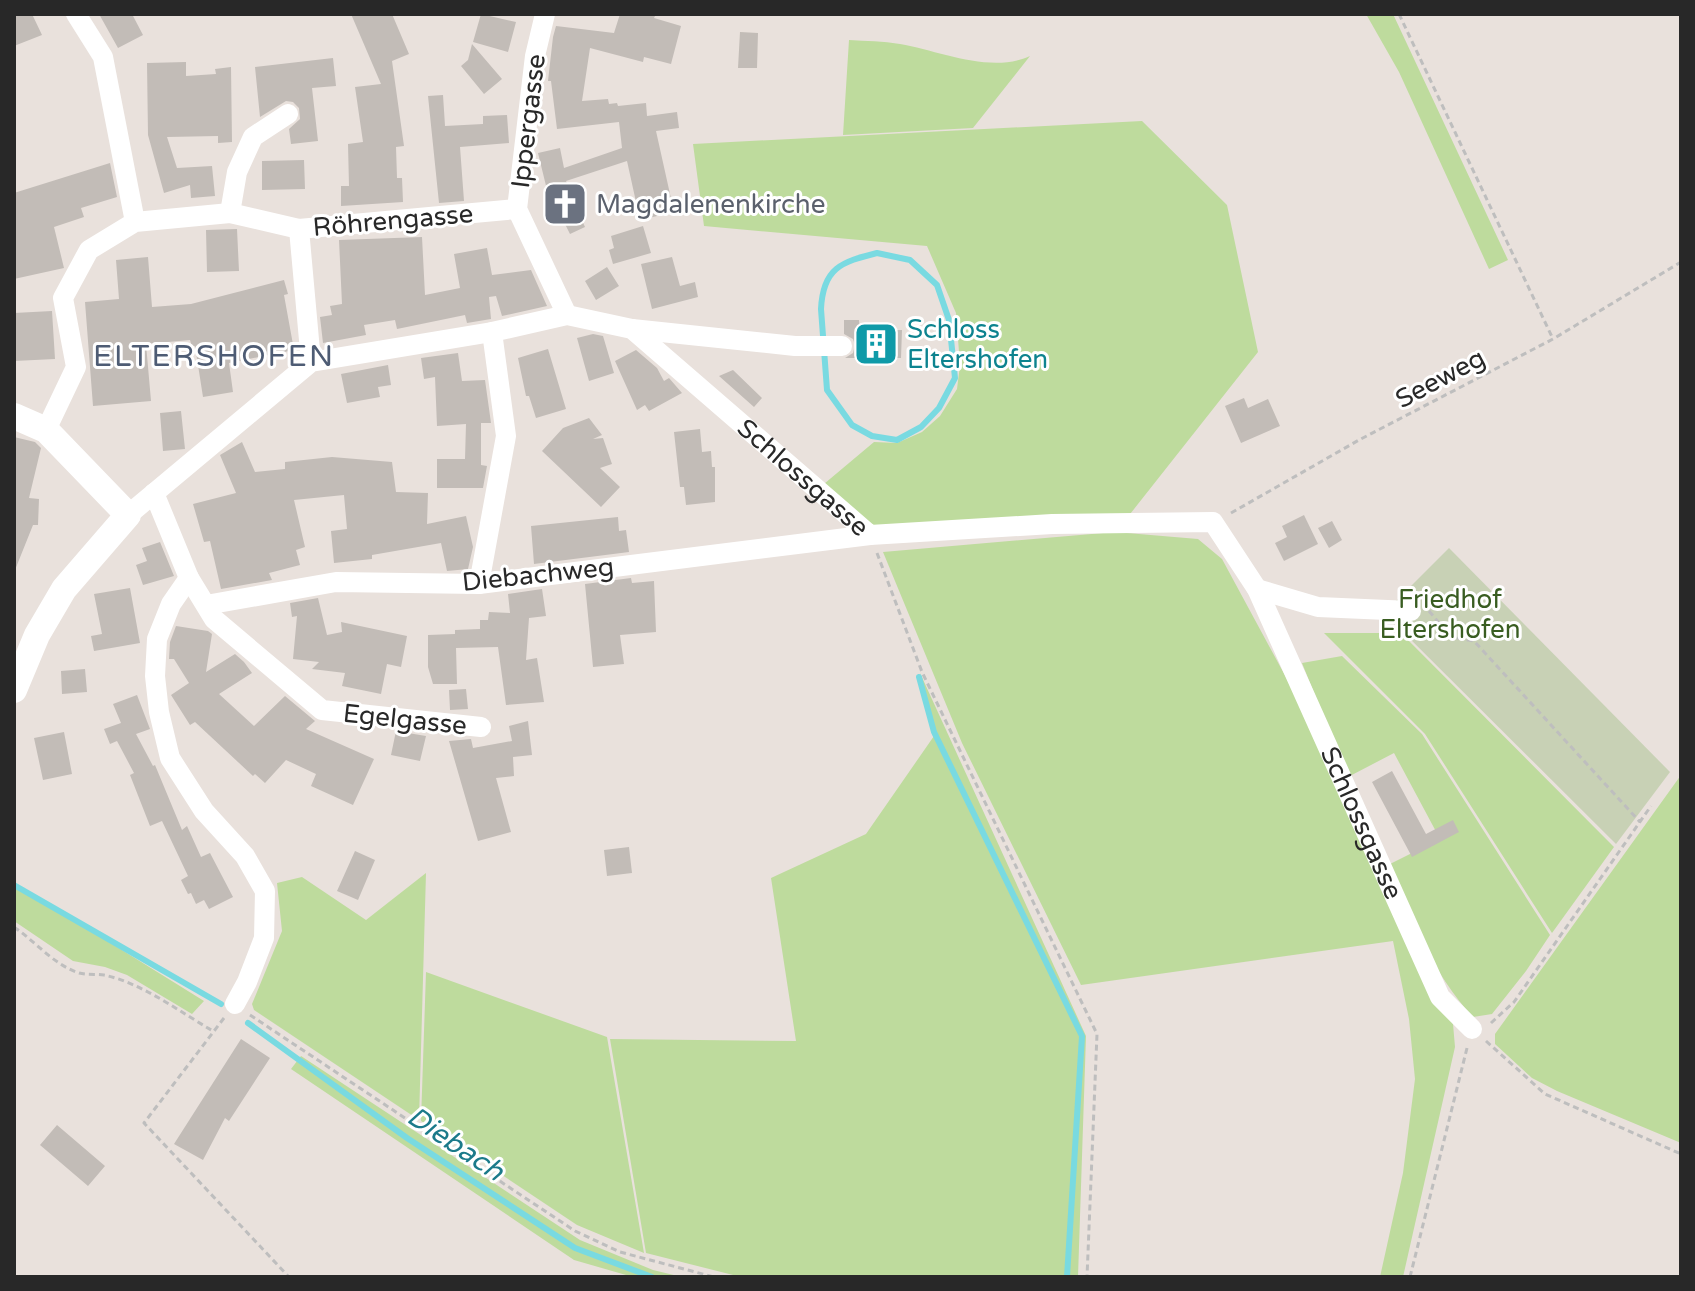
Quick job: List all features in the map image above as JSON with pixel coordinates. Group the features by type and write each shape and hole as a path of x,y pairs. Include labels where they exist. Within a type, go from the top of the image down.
{"street":[{"path":"76,14 103,57 135,222"},
{"name":"Ippergasse","path":"545,14 535,56 517,209 567,315"},
{"path":"230,213 237,172 253,137 288,114"},
{"name":"Röhrengasse","path":"46,430 76,367 63,298 89,250 135,222 230,213 299,229 517,209"},
{"path":"14,690 37,635 64,589 128,515 311,362 299,229"},
{"name":"Schlossgasse","path":"311,362 492,332 567,315 632,329 870,535 1052,524 1213,522 1257,589 1440,997 1472,1029"},
{"path":"632,329 795,346 836,346"},
{"path":"479,584 506,436 492,332"},
{"path":"14,416 46,430 128,515"},
{"name":"Egelgasse","path":"154,493 189,578 214,619 322,710 481,727"},
{"name":"Diebachweg","path":"206,605 336,582 479,584 870,535"},
{"path":"189,578 171,604 157,639 156,688 170,758 204,811 245,856 265,891 264,938 235,1004"},
{"path":"1257,589 1318,607 1411,611"}],"path":[{"path":"1399,14 1553,339"},
{"name":"Seeweg","path":"1213,522 1359,440 1553,339 1681,262"},
{"path":"870,535 922,672 1097,1034 1087,1277"},
{"path":"1411,611 1430,611 1451,637 1474,641 1640,822"},
{"path":"1472,1029 1491,1023 1514,1002 1651,806"},
{"path":"14,927 35,941 49,957 79,973 105,975 140,990 214,1031"},
{"path":"289,1277 144,1123 235,1004 575,1231 620,1252 714,1277"},
{"path":"1472,1029 1545,1094 1681,1154"},
{"path":"1410,1277 1472,1029"}],"green space":[{"path":"1366,14 1393,14 1508,260 1489,269 1399,72"},
{"path":"849,40 900,44 982,62 1015,61 1030,56 973,128 843,135"},
{"path":"1142,121 1227,205 1258,352 1123,523 870,535 818,489 874,442 897,443 922,432 940,416 957,389 960,365 956,313 927,246 704,226 693,144"},
{"path":"1115,532 1198,539 1222,559 1301,705 1453,1024 1455,1047 1403,1277 1380,1277 1403,1173 1415,1079 1409,1019 1393,941 1081,985 962,743 883,552"},
{"name":"Friedhof Eltershofen","path":"1449,548 1670,772 1616,844 1384,613"},
{"path":"1324,633 1401,633 1614,847 1552,933 1425,734"},
{"path":"1342,656 1422,734 1550,935 1492,1014 1473,1017 1446,983 1386,866 1440,839 1394,753 1348,777 1302,663"},
{"path":"920,673 1086,1036 1078,1277 741,1277 646,1253 610,1039 796,1041 771,878 866,834 934,736"},
{"path":"1681,775 1681,1143 1532,1078 1495,1044 1495,1034"},
{"path":"426,873 419,1120 254,1010 252,1004 282,931 277,883 302,877 366,920"},
{"path":"14,883 204,1001 192,1014 127,975 73,961 14,921"},
{"path":"426,972 607,1037 644,1253 577,1225 421,1121"},
{"path":"301,1056 580,1240 653,1270 682,1277 633,1277 574,1260 291,1069"}],"building":[{"path":"14,14 32,14 42,35 14,46"},
{"path":"99,14 132,14 143,35 118,48"},
{"path":"351,14 392,14 409,54 392,61 404,146 396,147 397,178 402,178 403,202 341,206 341,186 349,186 348,144 363,142 355,87 381,84"},
{"path":"481,14 516,22 508,52 473,42"},
{"path":"620,14 656,14 654,18 681,26 671,64 644,57 643,62 590,48 582,101 608,99 609,104 617,103 618,106 646,103 647,116 677,112 679,128 656,131 674,212 640,220 627,161 566,181 585,227 570,234 549,198 538,153 560,148 564,168 622,148 619,122 557,129 551,81 548,81 553,37 556,26 614,33"},
{"path":"740,32 758,33 757,68 738,68"},
{"path":"472,44 502,79 484,94 461,66 468,60"},
{"path":"333,58 336,86 312,88 318,141 291,144 289,129 300,119 299,108 293,102 286,101 260,117 255,67"},
{"path":"186,62 186,76 216,74 215,69 231,67 232,142 218,143 218,136 167,137 177,168 212,166 215,196 191,198 190,185 164,193 148,135 147,63"},
{"path":"443,95 445,126 483,124 483,116 507,115 509,143 460,147 464,201 439,203 428,96"},
{"path":"304,160 305,189 262,190 262,161"},
{"path":"110,163 117,197 81,208 84,217 54,227 64,268 14,279 14,193"},
{"path":"643,226 651,253 613,264 609,250 614,248 611,236"},
{"path":"237,229 239,271 207,272 206,230"},
{"path":"422,237 425,295 460,288 454,254 487,248 492,275 531,270 547,306 502,316 496,296 489,297 491,319 467,323 465,315 397,329 395,320 364,325 366,335 323,343 320,317 332,315 330,306 342,304 339,240"},
{"path":"148,257 152,307 191,304 284,280 294,350 229,363 233,392 203,397 195,346 192,347 190,340 146,344 151,401 93,406 85,302 119,299 116,260"},
{"path":"672,257 680,286 695,282 698,297 652,309 641,264"},
{"path":"607,267 619,286 596,300 585,281"},
{"path":"52,311 55,359 14,361 14,313"},
{"name":"Schloss Eltershofen","path":"844,320 859,320 860,331 902,330 901,358 845,358 853,353 855,345 853,339 844,334"},
{"path":"593,334 603,336 614,373 589,381 577,338"},
{"path":"548,349 566,409 536,418 529,396 526,396 518,358"},
{"path":"636,350 657,368 664,381 669,378 682,393 649,411 645,405 637,410 615,361"},
{"path":"458,353 462,381 485,380 491,423 481,423 481,465 487,466 483,488 437,488 437,459 465,459 466,424 437,426 435,377 424,379 421,358"},
{"path":"388,365 391,385 378,387 380,397 347,403 341,374"},
{"path":"733,370 762,398 754,407 719,376"},
{"path":"1244,398 1248,408 1268,399 1280,426 1241,443 1225,406"},
{"path":"181,411 185,449 163,451 160,413"},
{"path":"589,418 602,435 593,439 603,438 612,464 600,468 620,487 601,507 542,451 563,428"},
{"path":"700,429 702,452 711,451 712,467 715,467 715,502 686,505 684,487 680,487 674,432"},
{"path":"14,437 35,442 41,448 29,498 39,499 38,525 33,525 15,570"},
{"path":"242,442 255,472 285,469 285,462 332,457 392,462 396,492 428,493 427,524 466,516 473,547 468,569 447,571 441,543 372,555 372,559 334,563 331,531 347,529 344,495 294,500 305,547 296,550 300,565 269,573 272,580 221,589 210,541 204,542 193,504 236,493 220,455"},
{"path":"1304,515 1318,544 1284,561 1275,543 1287,537 1282,526"},
{"path":"618,517 619,531 626,530 629,552 534,564 531,526"},
{"path":"1332,521 1342,540 1329,548 1318,528"},
{"path":"160,542 174,576 143,585 136,565 147,561 142,548"},
{"path":"631,578 632,583 654,581 656,632 620,635 624,664 593,667 585,584"},
{"path":"130,588 140,643 94,651 91,636 102,634 94,594"},
{"path":"542,589 546,616 529,618 526,660 537,658 544,702 506,705 498,647 456,648 457,684 433,684 428,667 428,635 480,629 480,620 488,620 489,612 510,613 508,594"},
{"path":"318,598 327,635 342,632 341,622 407,636 401,667 387,664 381,694 342,686 345,673 312,669 319,662 293,659 297,616 292,617 290,603"},
{"path":"176,626 212,634 206,672 235,654 244,662 252,673 219,694 254,726 285,696 315,721 306,729 374,759 353,805 311,786 316,774 286,760 265,783 255,774 253,776 195,722 190,725 171,695 189,683 174,659 169,659 170,642"},
{"path":"85,669 87,692 62,694 61,671"},
{"path":"466,689 468,709 450,710 449,690"},
{"path":"137,695 150,729 136,734 155,765 182,830 187,826 201,857 210,853 233,897 209,909 204,900 196,904 191,893 188,894 181,880 188,876 162,821 150,826 130,775 134,773 117,741 110,744 104,729 121,723 113,704"},
{"path":"528,721 532,755 513,757 514,776 496,778 511,832 478,841 449,741 471,739 473,748 512,741 509,726"},
{"path":"396,731 426,736 420,761 391,755"},
{"path":"64,732 72,774 43,780 34,738"},
{"path":"1392,771 1426,834 1453,820 1459,832 1412,857 1372,782"},
{"path":"629,847 632,873 607,876 604,850"},
{"path":"355,851 375,860 358,900 337,891"},
{"path":"241,1039 270,1058 229,1121 225,1118 203,1160 174,1144"},
{"path":"57,1125 105,1166 88,1186 40,1145"}],"waterway":[{"path":"877,253 910,260 937,285 949,320 955,378 939,408 921,427 897,440 872,436 852,425 827,390 821,309 826,284 836,269 844,264 877,253"},
{"path":"919,677 934,732 1082,1036 1067,1277"},
{"name":"Diebach","path":"14,885 221,1004"},
{"name":"Diebach","path":"248,1023 407,1138 575,1248 652,1277"}],"place":[{"name":"Magdalenenkirche","path":"565,204"},
{"name":"Schloss Eltershofen","path":"876,344"}],"district":[{"name":"ELTERSHOFEN","path":"214,356"}]}
